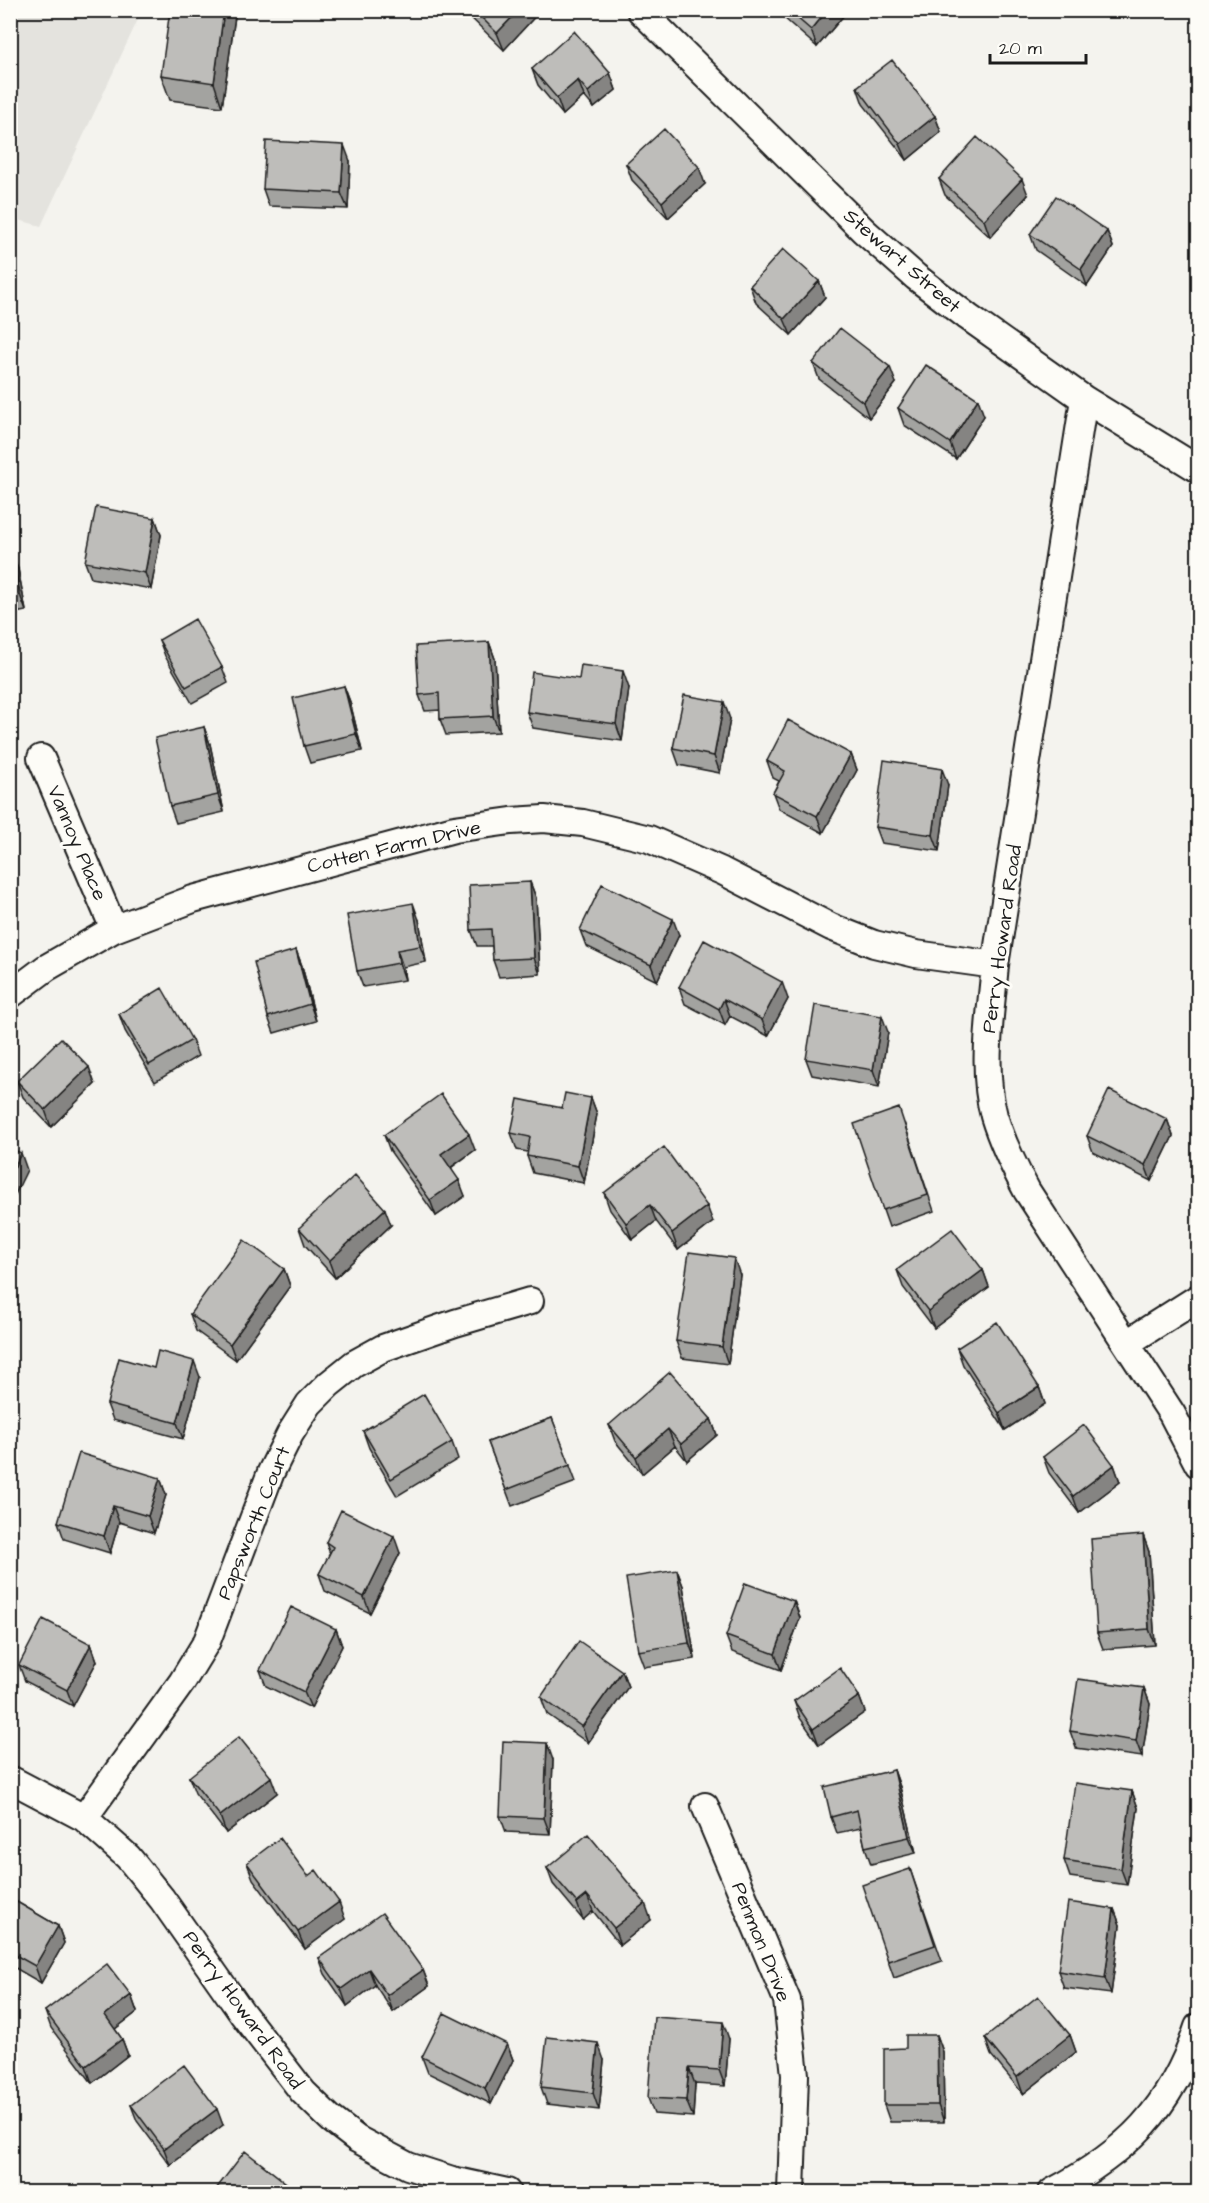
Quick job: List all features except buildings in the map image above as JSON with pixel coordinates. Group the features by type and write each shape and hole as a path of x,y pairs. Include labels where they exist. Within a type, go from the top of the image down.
{"street":[{"name":"Stewart Street","path":"640,10 864,231 916,277 968,317 1084,399 1198,469"},
{"name":"Perry Howard Road","path":"1084,399 995,965 988,1042 989,1080 993,1114 1008,1153 1027,1191 1172,1414 1198,1464"},
{"name":"Vannoy Place","path":"41,758 114,929"},
{"name":"Cotten Farm Drive","path":"10,995 46,968 114,929 193,899 454,829 544,819 583,823 649,839 722,871 831,927 874,944 916,954 995,965"},
{"path":"1127,1343 1198,1298"},
{"name":"Papsworth Court","path":"84,1818 182,1682 207,1641 271,1472 290,1434 309,1404 354,1364 383,1348 454,1323 530,1301"},
{"name":"Perry Howard Road","path":"10,1779 84,1818 128,1857 162,1899 242,2013 303,2092 332,2119 357,2139 408,2166 452,2180 507,2193"},
{"name":"Penmon Drive","path":"705,1806 787,2000 795,2075 791,2193"},
{"path":"1052,2193 1111,2157 1154,2115 1172,2088 1191,2050 1198,2027"}],"shaded area":[{"path":"10,11 142,11 41,226 11,218"}]}
